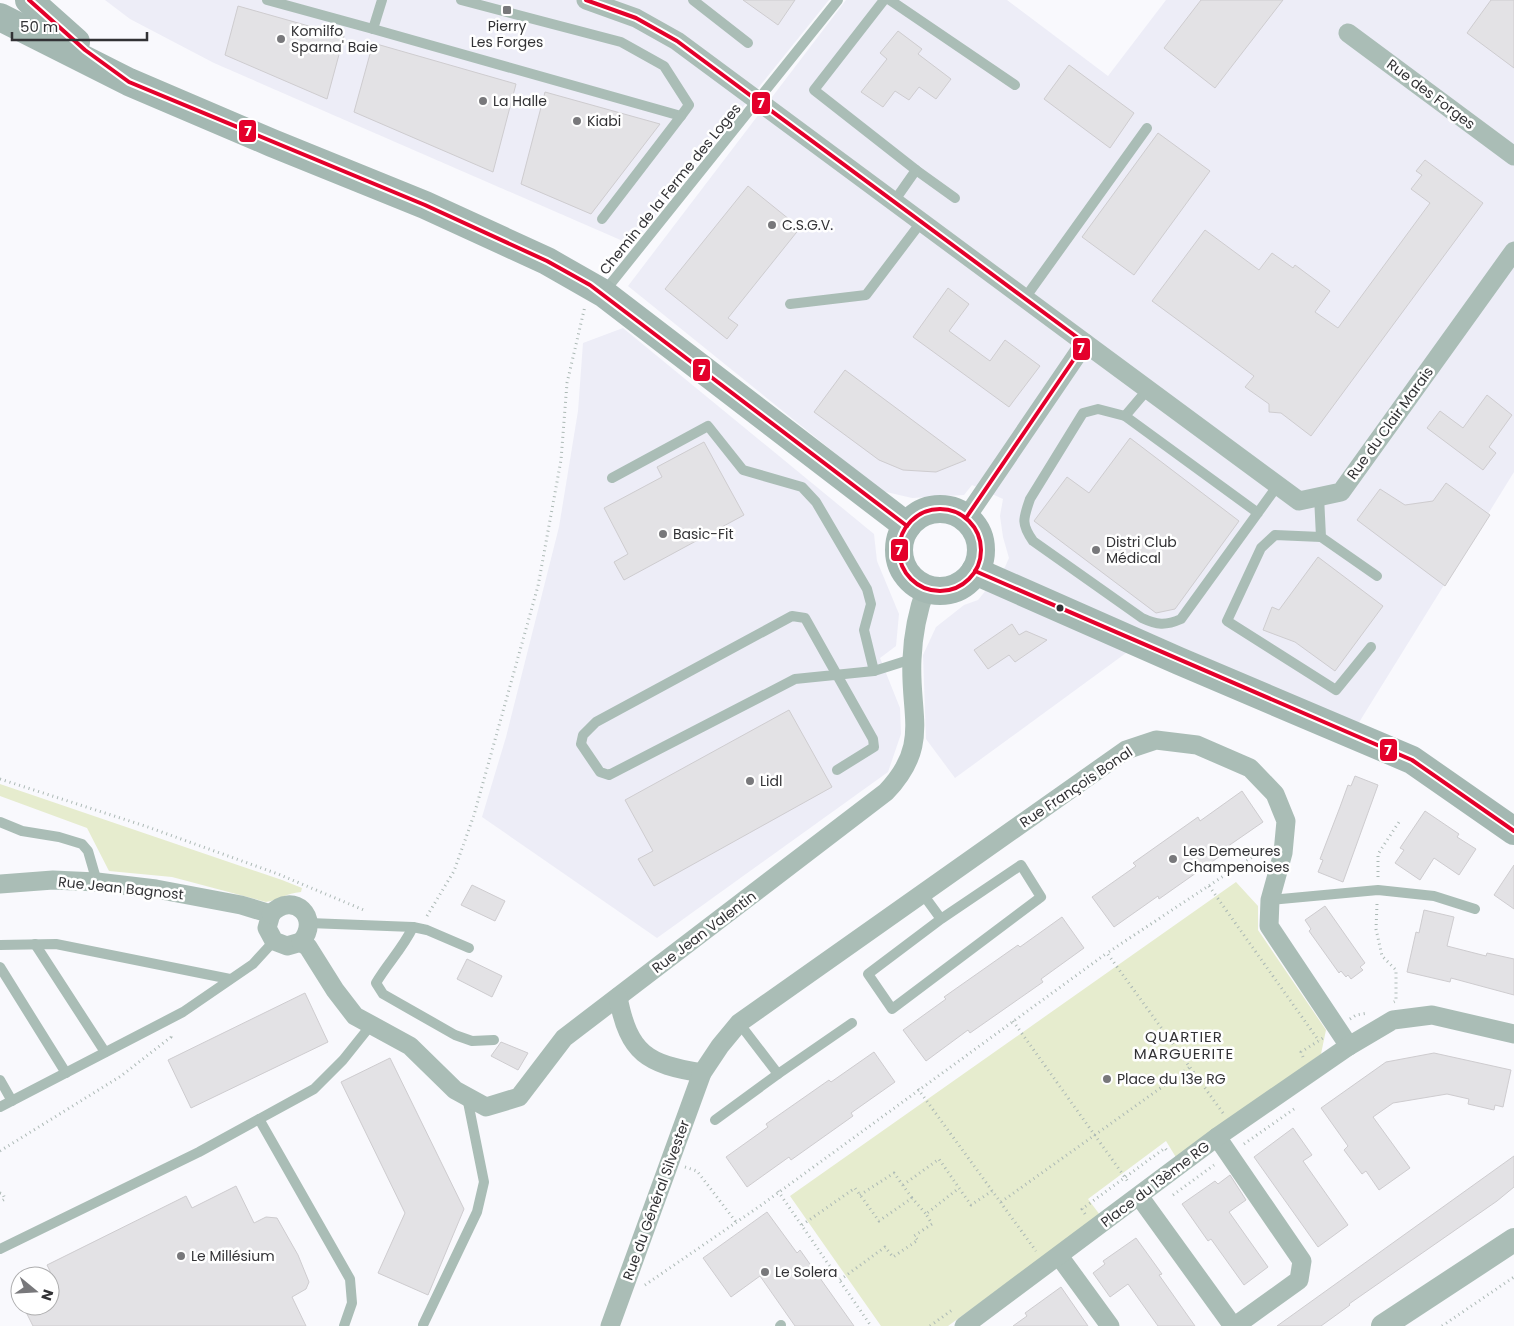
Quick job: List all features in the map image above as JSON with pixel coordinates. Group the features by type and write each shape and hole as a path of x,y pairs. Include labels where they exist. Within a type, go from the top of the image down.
{"main road":[{"path":"29,0 78,44 129,82"},
{"path":"0,17 129,82 425,205 547,261 595,289 907,526"},
{"path":"938,509 949,510 966,518 975,529 981,550 975,570 964,582 950,589 926,588 911,579 901,562 900,542 907,526 917,516 938,509"},
{"path":"975,570 1179,661 1412,760 1514,831"}],"street":[{"name":"Rue du Clair Marais","path":"586,0 636,18 677,41 895,200 1299,501 1341,492 1514,251"},
{"name":"Rue des Forges","path":"1348,33 1514,156"},
{"path":"966,518 1085,343"},
{"name":"Rue Jean Valentin","path":"363,1020 410,1046 455,1090 486,1107 519,1097 564,1038 886,792 898,779 909,762 915,737 912,659 915,625 926,588"},
{"name":"Rue François Bonal","path":"702,1073 720,1046 739,1023 1126,750 1156,740 1197,745 1250,768 1275,794 1286,821 1283,853 1270,900 1269,926 1350,1046"},
{"name":"Rue Jean Bagnost","path":"0,884 52,880 97,882 156,889 241,905 270,914"},
{"path":"290,904 303,911 309,923 306,936 301,942 287,946 274,941 267,928 270,914 276,908 290,904"},
{"path":"301,942 308,948 335,990 363,1020"},
{"path":"618,997 624,1025 640,1052 668,1067 702,1073"},
{"path":"1350,1046 1393,1020 1432,1015 1514,1034"},
{"name":"Place du 13ème RG","path":"964,1326 1217,1137 1350,1046"},
{"name":"Rue du Général Silvester","path":"610,1326 702,1073"},
{"path":"1138,1196 1234,1326 1299,1280 1302,1261 1217,1137"},
{"path":"1383,1326 1514,1240"},
{"path":"1053,1260 1110,1326"}],"lane":[{"path":"267,0 289,3 373,29 681,116"},
{"path":"373,29 382,0"},
{"path":"461,0 621,42 664,66 689,105 602,219"},
{"path":"693,0 748,44"},
{"name":"Chemin de la Ferme des Loges","path":"595,289 758,101 838,0"},
{"path":"884,0 814,90 955,198"},
{"path":"890,0 1015,84"},
{"path":"1025,298 1146,128"},
{"path":"895,200 916,170"},
{"path":"790,304 866,295 922,221"},
{"path":"1125,416 1148,389"},
{"path":"1258,513 1125,416 1098,409 1083,413 1030,500 1024,515 1024,528 1033,541 1142,618 1167,626 1181,619 1278,486"},
{"path":"612,478 708,426 743,470 802,487 816,502 867,589 871,604 864,630 874,671"},
{"path":"1319,496 1321,537"},
{"path":"1371,647 1336,690 1227,622 1261,548 1275,534 1321,537 1377,576"},
{"path":"837,770 874,747 873,739 834,673 805,618 792,616 596,722 583,735 581,744 600,772 609,775 794,678 834,673 874,671 912,659"},
{"path":"0,822 22,831 74,840 82,844 88,851 97,882"},
{"path":"1021,866 1041,897 892,1009 868,974 941,918 1021,866"},
{"path":"1270,900 1378,890 1434,896 1475,909"},
{"path":"922,893 941,918"},
{"path":"309,923 416,928 427,930 469,948"},
{"path":"416,928 380,976 376,984 379,989 383,994 455,1035 472,1041 494,1040"},
{"path":"0,1107 183,1012 253,964 274,941"},
{"path":"35,944 105,1052"},
{"path":"0,945 56,944 230,979"},
{"path":"0,967 66,1073"},
{"path":"0,1249 199,1152 314,1089 342,1060 363,1020"},
{"path":"739,1023 778,1074"},
{"path":"715,1120 852,1023"},
{"path":"0,1080 12,1101"},
{"path":"423,1325 477,1212 484,1182 467,1097"},
{"path":"259,1120 350,1279 352,1303 344,1326"}],"path":[{"path":"416,928 454,871 488,772 540,577 562,460 567,383 573,351 582,314 595,289"},
{"path":"0,779 71,800 278,874 364,909 384,926"},
{"path":"1388,1005 1396,1001 1396,970 1382,956 1376,929 1378,854 1399,822"},
{"path":"618,1303 736,1222 1107,953 1284,836"},
{"path":"1209,886 1319,1041"},
{"path":"1107,953 1233,1126"},
{"path":"1304,1058 1301,1052 1338,1029 1356,1014 1371,1012"},
{"path":"1013,1021 1138,1196"},
{"path":"0,1151 121,1076 171,1037 164,1022"},
{"path":"1001,1202 1190,1067"},
{"path":"918,1089 1001,1202 1053,1260"},
{"path":"903,1185 939,1159 971,1206 992,1190"},
{"path":"670,1162 697,1171 736,1222"},
{"path":"840,1280 885,1247 893,1257 918,1240 914,1236 932,1224 894,1173 860,1195"},
{"path":"802,1225 855,1188 880,1220 912,1198"},
{"path":"926,1214 959,1188"},
{"path":"778,1191 871,1326"},
{"path":"0,1193 3,1194 5,1199 0,1202"},
{"path":"1442,1326 1514,1277"}],"shaded area":[{"path":"105,0 829,0 632,245 214,63 130,19"},
{"path":"846,0 1007,0 1108,76 1166,0 1514,0 1514,472 1358,724 1152,634 955,778 926,739 923,655 936,627 964,605 978,600 1005,567 1009,558 1000,516 1003,499 972,485 964,495 912,498 882,491 628,286"},
{"path":"623,328 874,534 877,561 899,614 896,646 880,658 900,708 901,734 888,772 657,938 482,817 506,737 559,527 578,411 583,343"}],"green space":[{"path":"0,784 282,880 302,888 301,892 266,902 172,877 109,871 87,828 0,796"},
{"path":"1236,882 1258,906 1258,930 1326,1030 1321,1054 1177,1159 1166,1141 1088,1199 1100,1215 948,1326 881,1326 790,1196"}],"building":[{"path":"743,0 795,0 778,25"},
{"path":"1201,0 1283,0 1215,88 1164,48"},
{"path":"1491,0 1514,0 1514,68 1467,33"},
{"path":"238,6 344,36 327,99 225,55"},
{"path":"898,31 922,49 918,54 951,79 936,99 919,87 909,100 895,91 883,107 861,92 887,59 880,53"},
{"path":"373,43 516,84 493,172 354,112"},
{"path":"1069,65 1134,113 1110,148 1044,99"},
{"path":"545,92 660,124 591,214 521,184"},
{"path":"1158,133 1210,171 1134,275 1082,237"},
{"path":"1425,160 1483,203 1311,436 1281,413 1269,412 1269,404 1245,387 1254,376 1152,301 1205,230 1259,270 1272,253 1293,268 1295,265 1330,291 1315,312 1338,328 1430,203 1411,189 1422,175 1416,171"},
{"path":"748,186 800,228 728,318 738,325 727,339 665,289"},
{"path":"948,288 969,304 949,331 990,361 1005,340 1040,366 1009,407 913,337"},
{"path":"845,370 966,460 936,472 903,470 879,460 814,412"},
{"path":"1487,395 1512,415 1489,447 1496,453 1483,470 1427,428 1440,411 1463,428"},
{"path":"1130,438 1239,521 1175,609 1156,613 1034,521 1067,477 1089,493"},
{"name":"Basic-Fit","path":"704,442 744,515 624,580 614,562 628,554 604,508 662,477 657,467"},
{"path":"1446,483 1490,515 1445,586 1357,520 1380,489 1405,505 1433,501"},
{"path":"1318,557 1383,606 1335,671 1295,642 1263,630 1272,607 1279,610"},
{"path":"1012,624 1019,635 1026,631 1047,640 1015,662 1009,655 988,669 974,650"},
{"path":"789,710 832,787 654,886 638,859 653,851 625,800"},
{"path":"1355,776 1378,785 1343,882 1318,872 1323,860 1320,859 1348,785 1351,786"},
{"path":"1242,791 1263,822 1221,851 1223,854 1159,899 1158,896 1114,927 1092,897 1136,866 1133,863 1198,817 1200,821"},
{"path":"1425,811 1459,834 1457,837 1476,849 1459,875 1434,858 1420,880 1395,863 1404,850 1400,848"},
{"path":"1514,865 1514,909 1494,895"},
{"path":"472,885 505,901 495,921 461,905"},
{"path":"1325,906 1365,963 1360,967 1363,970 1351,979 1348,975 1346,977 1341,971 1339,973 1309,931 1311,929 1305,920"},
{"path":"1424,910 1454,917 1447,946 1486,956 1487,953 1514,959 1514,995 1451,978 1450,982 1407,972 1416,932 1419,933"},
{"path":"1062,917 1084,948 1041,979 1043,982 970,1033 968,1030 926,1061 903,1030 946,999 944,997 1018,945 1020,947"},
{"path":"467,959 502,976 492,997 457,979"},
{"path":"305,993 328,1042 191,1108 168,1060"},
{"path":"501,1042 528,1053 518,1070 491,1056"},
{"path":"874,1052 895,1082 851,1113 853,1116 791,1160 789,1157 747,1187 726,1157 768,1127 766,1124 829,1080 831,1082"},
{"path":"1434,1053 1511,1070 1503,1107 1495,1105 1494,1110 1468,1104 1469,1099 1447,1094 1393,1103 1373,1117 1410,1168 1379,1190 1366,1171 1362,1174 1344,1150 1348,1146 1321,1108 1386,1062"},
{"path":"390,1058 464,1209 428,1295 378,1273 405,1213 341,1082"},
{"path":"1293,1128 1312,1155 1303,1161 1348,1225 1318,1247 1254,1157"},
{"path":"1514,1156 1514,1187 1497,1201 1349,1304 1321,1326 1277,1326"},
{"path":"1230,1175 1246,1200 1229,1212 1268,1267 1244,1285 1211,1239 1208,1241 1182,1204 1215,1181 1218,1184"},
{"name":"Le Millésium","path":"236,1186 254,1223 266,1217 277,1218 298,1255 309,1282 306,1289 292,1297 306,1326 33,1326 28,1316 60,1316 60,1266 47,1265 186,1196 192,1208"},
{"name":"Le Solera","path":"767,1212 797,1253 800,1250 854,1326 795,1326 760,1276 731,1297 703,1258"},
{"path":"1136,1238 1162,1274 1159,1275 1195,1326 1158,1326 1128,1284 1110,1297 1093,1273 1105,1264 1103,1261"},
{"path":"1061,1287 1088,1326 1013,1326 1027,1316 1025,1313"}],"transit line":[{"name":"7","path":"29,0 85,50 129,82 425,205 547,261 590,285 907,526"},
{"name":"7","path":"586,0 636,18 677,41 1085,343 966,518"},
{"name":"7","path":"940,509 956,513 969,521 977,534 981,550 977,566 969,579 956,587 940,591 924,587 911,579 903,566 899,550 903,534 911,521 924,513 940,509"},
{"name":"7","path":"975,571 1412,760 1514,831"}],"place":[{"name":"Pierry Les Forges","path":"507,10"},
{"name":"Komilfo Sparna' Baie","path":"281,39"},
{"name":"La Halle","path":"483,101"},
{"name":"Kiabi","path":"577,121"},
{"name":"C.S.G.V.","path":"772,225"},
{"name":"Basic-Fit","path":"663,534"},
{"name":"Distri Club Médical","path":"1096,550"},
{"name":"Lidl","path":"750,781"},
{"name":"Les Demeures Champenoises","path":"1173,859"},
{"name":"Place du 13e RG","path":"1107,1079"},
{"name":"Le Millésium","path":"181,1256"},
{"name":"Le Solera","path":"765,1272"}],"district":[{"name":"QUARTIER MARGUERITE","path":"1184,1046"}]}
